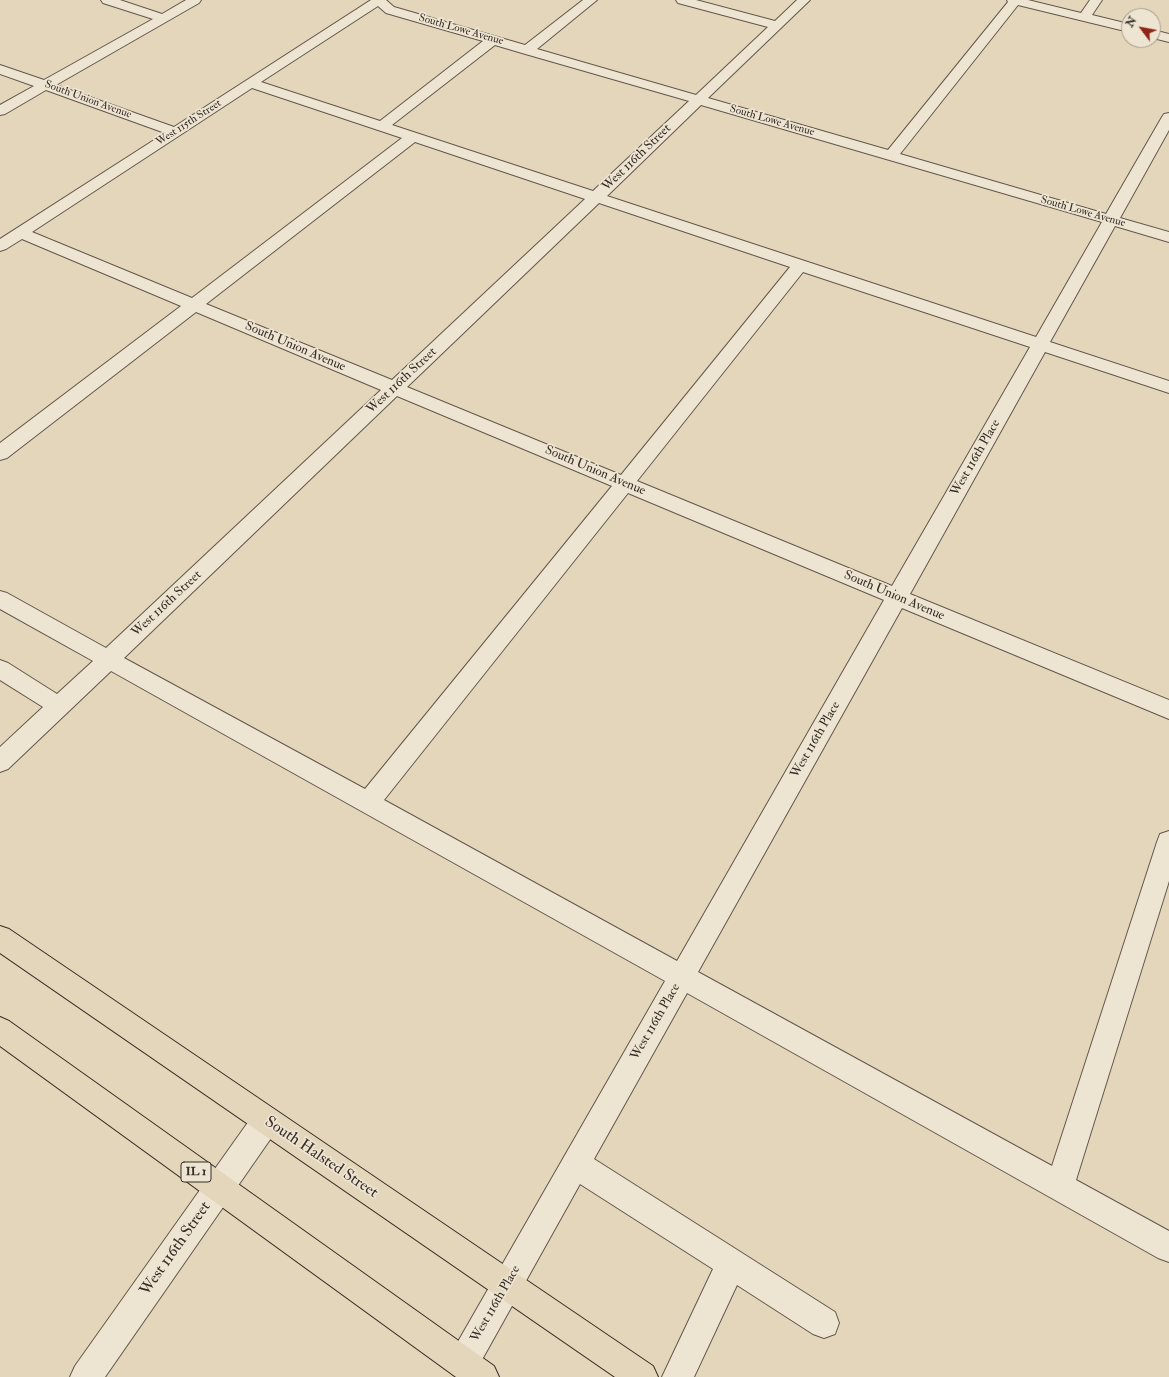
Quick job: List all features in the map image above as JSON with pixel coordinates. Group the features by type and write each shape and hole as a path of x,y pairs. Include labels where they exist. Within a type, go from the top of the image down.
{"main road":[{"name":"South Halsted Street","path":"0,938 642,1377"},
{"name":"IL 1","path":"0,1030 473,1370"}],"street":[{"path":"107,0 163,18"},
{"path":"0,111 195,0"},
{"name":"South Lowe Avenue","path":"378,0 390,10 1169,238"},
{"name":"West 115th Street","path":"0,246 378,0"},
{"path":"527,50 591,0"},
{"path":"682,0 777,25"},
{"name":"West 116th Street","path":"0,762 804,0"},
{"path":"891,156 1014,0 1121,26"},
{"path":"1084,17 1096,0"},
{"path":"381,127 493,40"},
{"name":"South Union Avenue","path":"0,69 176,132"},
{"path":"250,84 1169,387"},
{"name":"West 116th Place","path":"473,1370 508,1285 1040,345 1167,124"},
{"path":"0,453 413,137"},
{"name":"South Union Avenue","path":"20,233 1169,710"},
{"path":"368,803 800,265"},
{"path":"0,599 1169,1247"},
{"path":"0,669 59,706"},
{"path":"1060,1186 1169,842"},
{"name":"West 116th Street","path":"86,1377 266,1121"},
{"path":"576,1164 824,1323"},
{"path":"678,1377 731,1264"}]}
